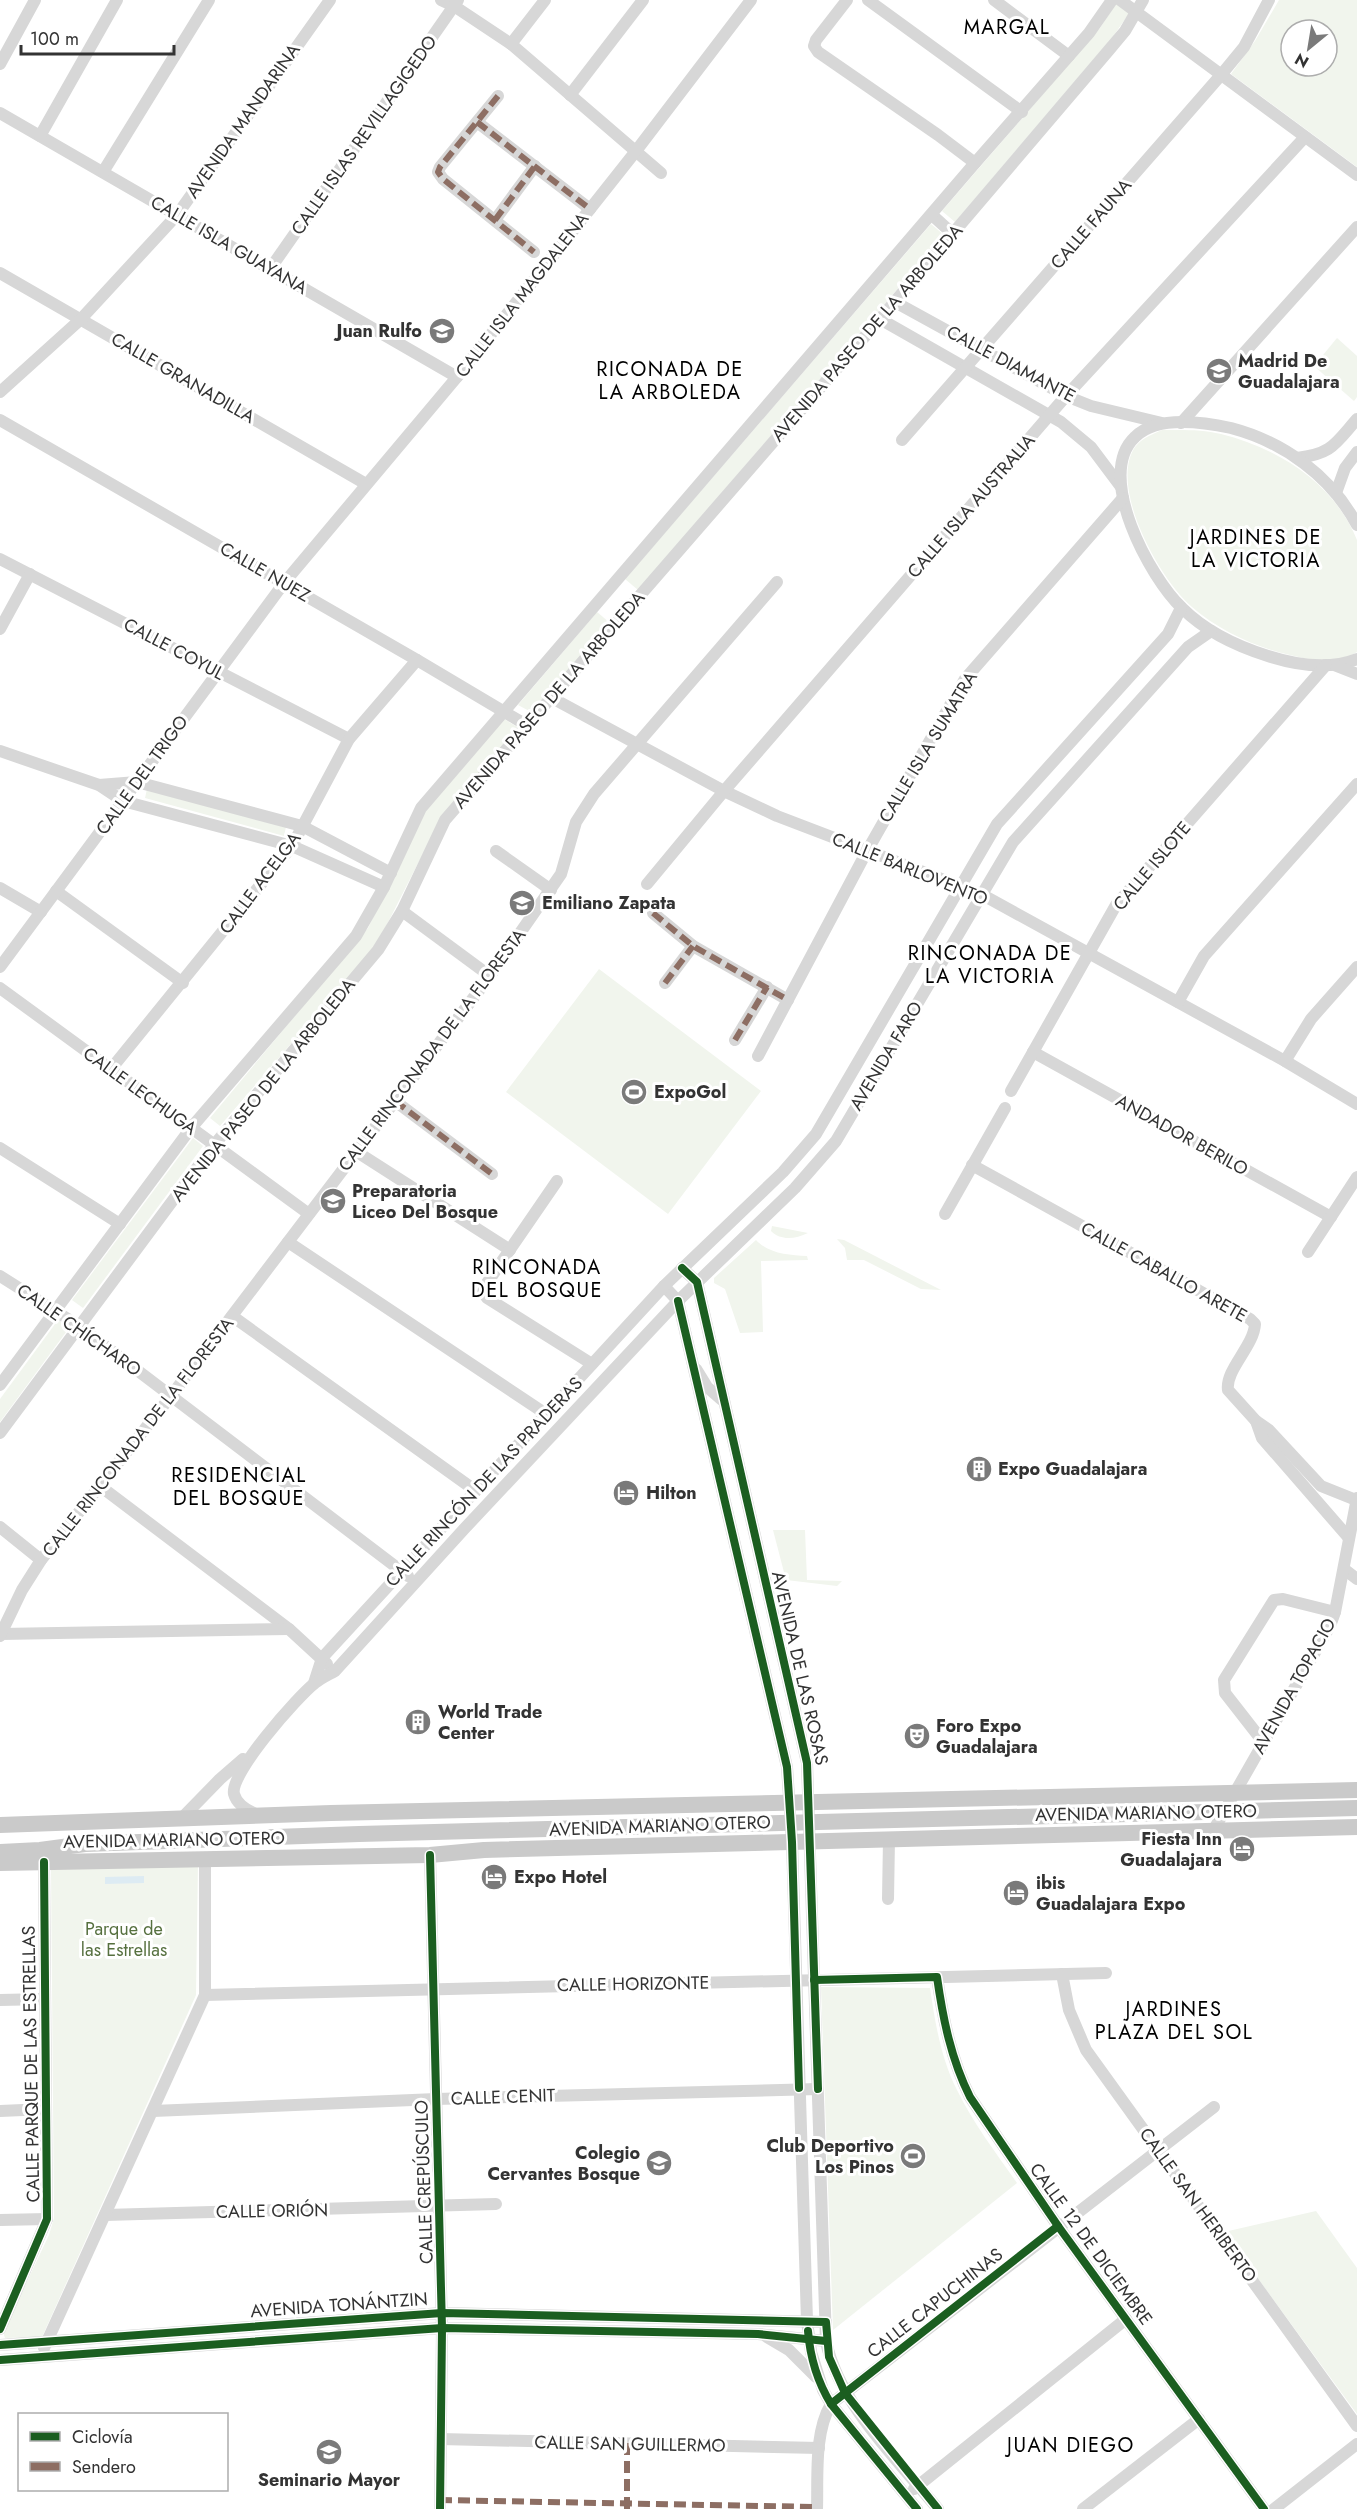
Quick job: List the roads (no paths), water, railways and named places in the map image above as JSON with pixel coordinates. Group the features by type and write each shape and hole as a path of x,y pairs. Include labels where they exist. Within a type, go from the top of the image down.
{"main road":[{"name":"AVENIDA MARIANO OTERO","path":"0,1825 331,1813 1357,1790"},
{"name":"AVENIDA MARIANO OTERO","path":"0,1863 41,1851 85,1844 359,1834 1357,1808"},
{"path":"331,1813 519,1830"},
{"name":"AVENIDA MARIANO OTERO","path":"0,1851 205,1859 430,1855 484,1850 1357,1827"},
{"path":"359,1834 484,1850"},
{"name":"AVENIDA MARIANO OTERO","path":"0,1840 41,1851"}],"street":[{"path":"0,64 35,0"},
{"path":"40,136 117,0"},
{"path":"103,172 209,0"},
{"name":"AVENIDA MANDARINA","path":"0,392 81,319 177,214 330,0"},
{"path":"441,0 456,3 511,44 661,173"},
{"path":"511,44 545,0"},
{"path":"570,95 643,0"},
{"name":"CALLE ISLA MAGDALENA","path":"284,583 458,377 636,151 751,0"},
{"path":"847,0 816,40 814,46 818,52 975,163"},
{"path":"868,0 1022,112"},
{"path":"994,0 1069,56"},
{"name":"AVENIDA PASEO DE LA ARBOLEDA","path":"0,1385 191,1128 356,936 384,887 421,808 975,163 1022,112 1089,33 1112,0"},
{"path":"1120,0 1357,175"},
{"name":"AVENIDA PASEO DE LA ARBOLEDA","path":"0,1433 214,1145 378,951 402,911 445,820 953,234 1114,44 1143,0"},
{"name":"CALLE FAUNA","path":"902,440 1221,75 1244,47 1269,0"},
{"name":"CALLE ISLAS REVILLAGIGEDO","path":"270,269 456,3"},
{"path":"498,96 438,172 443,179 534,252"},
{"name":"CALLE ISLA GUAYANA","path":"0,113 458,377"},
{"path":"477,122 590,209"},
{"name":"CALLE ISLA AUSTRALIA","path":"647,884 724,791 1066,396 1305,137"},
{"path":"495,220 535,166"},
{"path":"932,215 953,234"},
{"path":"1181,423 1357,227"},
{"name":"CALLE GRANADILLA","path":"0,273 366,484"},
{"name":"CALLE DIAMANTE","path":"895,302 1066,396 1100,409 1166,424"},
{"name":"CALLE DIAMANTE","path":"880,319 1050,415 1091,447 1122,492"},
{"path":"1297,458 1324,453 1334,446 1357,419"},
{"name":"CALLE NUEZ","path":"0,420 528,726"},
{"path":"1357,525 1336,493 1297,458 1275,445 1243,432 1212,425 1181,423 1152,426 1133,438 1123,459 1122,492 1140,548 1156,575 1181,608 1211,631 1245,648 1274,658 1302,664 1329,665 1357,659"},
{"path":"1336,493 1345,468 1357,452"},
{"name":"CALLE ISLA SUMATRA","path":"758,1056 867,851 965,679 1122,492"},
{"name":"CALLE COYUL","path":"0,559 349,738"},
{"path":"0,629 30,574"},
{"name":"CALLE RINCONADA DE LA FLORESTA","path":"0,1635 22,1590 41,1560 171,1396 357,1152 490,976 551,890 565,865 576,822 594,794 777,582"},
{"name":"CALLE DEL TRIGO","path":"0,968 284,583"},
{"name":"AVENIDA FARO","path":"664,1286 783,1172 816,1134 997,824 1167,634 1181,608"},
{"name":"AVENIDA FARO","path":"678,1301 795,1188 836,1141 981,894 1020,833 1188,647 1211,631"},
{"name":"CALLE ACELGA","path":"111,1069 292,846 349,738 417,660"},
{"path":"1329,665 1357,674"},
{"name":"CALLE ISLOTE","path":"1011,1091 1116,905 1329,665"},
{"name":"CALLE BARLOVENTO","path":"552,698 724,791 777,816 981,894 1285,1061 1357,1104"},
{"path":"0,751 99,785 123,801 292,846 384,887"},
{"path":"99,785 138,782 302,826 391,873"},
{"path":"1178,1002 1204,956 1357,784"},
{"path":"496,850 551,890"},
{"path":"0,888 41,912"},
{"path":"57,891 183,983"},
{"path":"402,911 490,976"},
{"path":"653,913 693,946 788,1000"},
{"path":"665,983 693,946"},
{"path":"1285,1061 1311,1019 1357,967"},
{"path":"735,1040 766,987"},
{"name":"CALLE LECHUGA","path":"0,988 309,1214"},
{"name":"ANDADOR BERILO","path":"1033,1052 1331,1217"},
{"path":"395,1101 492,1174"},
{"path":"945,1214 1005,1108"},
{"path":"0,1148 120,1224"},
{"path":"357,1152 510,1250"},
{"name":"CALLE CABALLO ARETE","path":"972,1165 1250,1319 1255,1324 1253,1333 1227,1386 1231,1394 1256,1421 1269,1430 1321,1486 1357,1499"},
{"path":"1308,1252 1357,1177"},
{"path":"557,1181 483,1292 487,1298 592,1364"},
{"path":"288,1242 546,1414"},
{"path":"682,1268 697,1282"},
{"name":"CALLE CHÍCHARO","path":"0,1276 79,1326 416,1582"},
{"name":"AVENIDA DE LAS ROSAS","path":"697,1282 722,1400 807,1763 826,2341 833,2368 845,2393 938,2509"},
{"path":"664,1286 678,1301"},
{"name":"CALLE RINCÓN DE LAS PRADERAS","path":"314,1683 322,1658 664,1286"},
{"name":"AVENIDA DE LAS ROSAS","path":"678,1301 787,1767 792,1842 809,2338 818,2379 831,2404 917,2509"},
{"name":"CALLE RINCÓN DE LAS PRADERAS","path":"182,1818 220,1779 251,1753 314,1683 335,1671 678,1301"},
{"path":"232,1316 476,1491"},
{"path":"691,1361 707,1387 722,1400"},
{"name":"CALLE CABALLO ARETE","path":"1256,1421 1262,1438 1349,1538"},
{"path":"100,1486 289,1629 335,1671"},
{"name":"AVENIDA TOPACIO","path":"1212,1831 1322,1642 1335,1612 1357,1499"},
{"path":"0,1527 41,1560"},
{"path":"1344,1569 1357,1579"},
{"path":"1264,1743 1225,1694 1224,1680 1274,1600 1283,1599 1335,1612"},
{"path":"0,1635 289,1629"},
{"name":"CALLE RINCÓN DE LAS PRADERAS","path":"251,1753 236,1778 234,1794 241,1806 255,1815 265,1816"},
{"path":"888,1899 889,1839"},
{"name":"CALLE PARQUE DE LAS ESTRELLAS","path":"0,2328 47,2219 41,1851"},
{"name":"CALLE CREPÚSCULO","path":"430,1855 442,2313 440,2509"},
{"path":"40,2357 205,1995 205,1859"},
{"name":"CALLE HORIZONTE","path":"205,1995 1106,1973"},
{"name":"CALLE SAN HERIBERTO","path":"1062,1974 1069,2010 1086,2050 1357,2426"},
{"name":"CALLE 12 DE DICIEMBRE","path":"937,1977 946,2033 965,2088 984,2120 1264,2509"},
{"path":"0,2000 45,1999"},
{"name":"CALLE CENIT","path":"153,2111 436,2099 818,2089"},
{"name":"CALLE CAPUCHINAS","path":"831,2404 1214,2107"},
{"path":"0,2111 46,2109"},
{"name":"CALLE ORIÓN","path":"105,2215 496,2204"},
{"path":"0,2220 47,2219"},
{"name":"AVENIDA TONÁNTZIN","path":"0,2345 442,2313 826,2322"},
{"path":"906,2496 1126,2319"},
{"name":"AVENIDA TONÁNTZIN","path":"0,2360 442,2328 758,2334 826,2341"},
{"path":"758,2334 789,2350 818,2379"},
{"path":"817,2509 819,2448 823,2424 831,2404"},
{"path":"1083,2509 1199,2420"},
{"name":"CALLE SAN GUILLERMO","path":"441,2439 819,2448"},
{"path":"1274,2509 1357,2444"}],"place":[{"name":"Juan Rulfo","path":"442,331"},
{"name":"Madrid De Guadalajara","path":"1219,371"},
{"name":"Emiliano Zapata","path":"522,903"},
{"name":"ExpoGol","path":"634,1092"},
{"name":"Preparatoria Liceo Del Bosque","path":"333,1201"},
{"name":"Expo Guadalajara","path":"979,1469"},
{"name":"Hilton","path":"626,1493"},
{"name":"World Trade Center","path":"418,1722"},
{"name":"Foro Expo Guadalajara","path":"917,1736"},
{"name":"Fiesta Inn Guadalajara","path":"1242,1849"},
{"name":"Expo Hotel","path":"494,1877"},
{"name":"ibis Guadalajara Expo","path":"1016,1893"},
{"name":"Club Deportivo Los Pinos","path":"913,2156"},
{"name":"Colegio Cervantes Bosque","path":"659,2163"},
{"name":"Seminario Mayor","path":"329,2452"}],"district":[{"name":"MARGAL","path":"1007,27"},
{"name":"RICONADA DE LA ARBOLEDA","path":"670,380"},
{"name":"JARDINES DE LA VICTORIA","path":"1256,548"},
{"name":"RINCONADA DE LA VICTORIA","path":"990,964"},
{"name":"RINCONADA DEL BOSQUE","path":"537,1278"},
{"name":"RESIDENCIAL DEL BOSQUE","path":"239,1486"},
{"name":"JARDINES PLAZA DEL SOL","path":"1174,2020"},
{"name":"JUAN DIEGO","path":"1071,2445"}],"park label":[{"name":"Parque de las Estrellas","path":"124,1939"}]}
